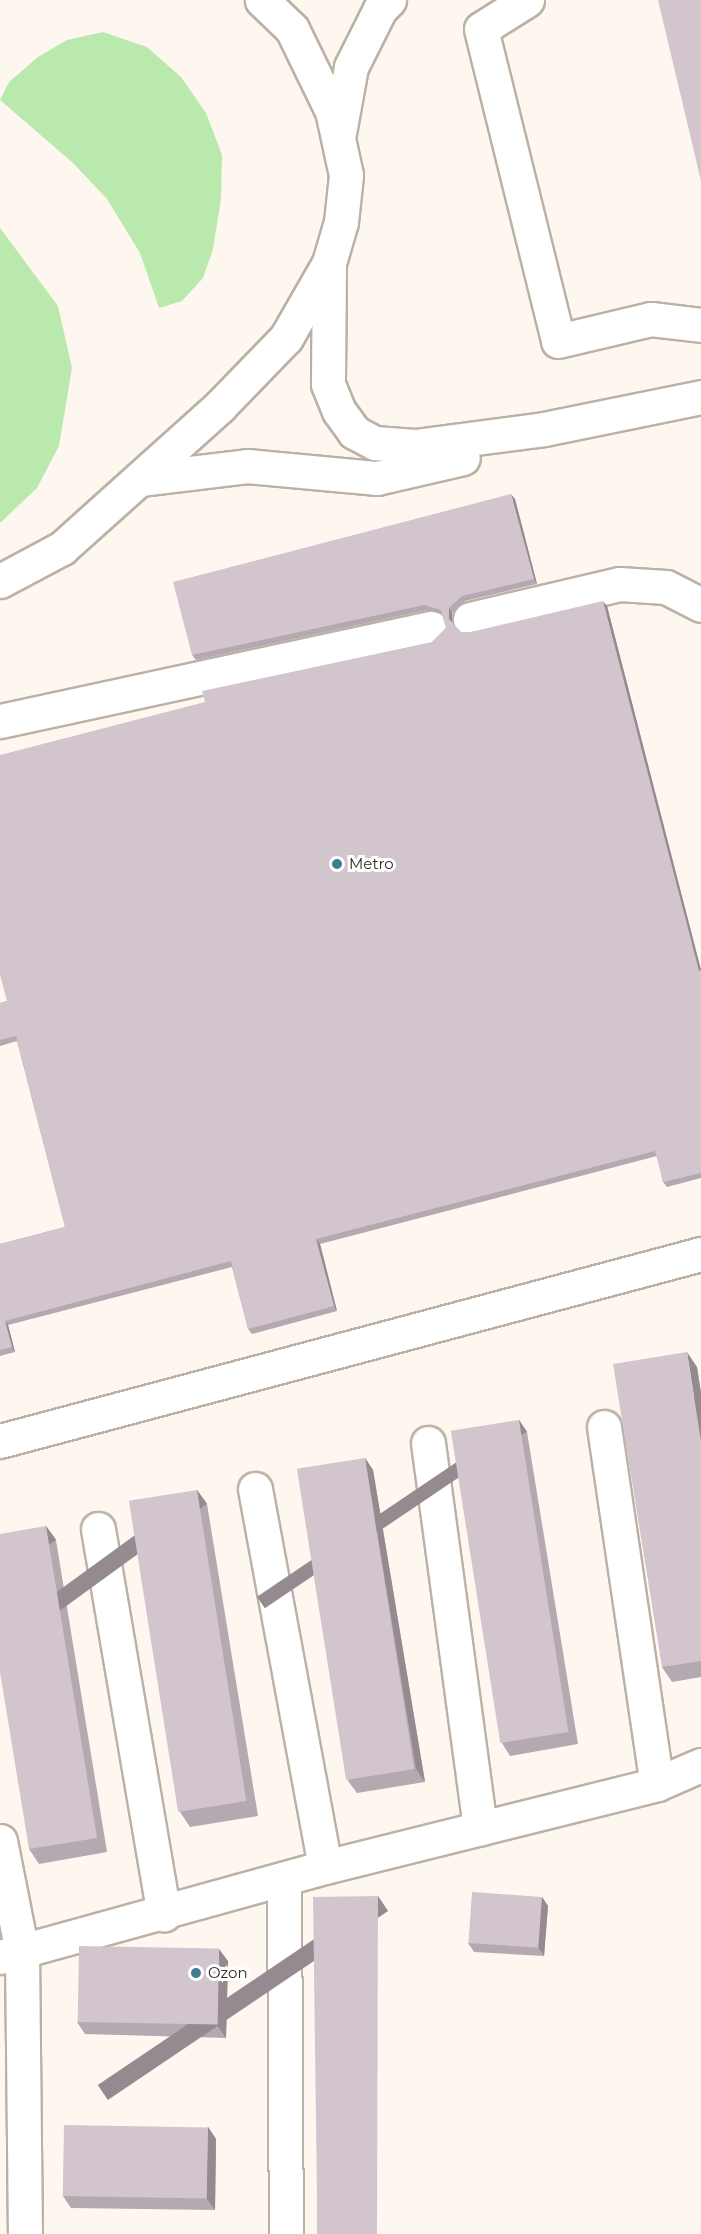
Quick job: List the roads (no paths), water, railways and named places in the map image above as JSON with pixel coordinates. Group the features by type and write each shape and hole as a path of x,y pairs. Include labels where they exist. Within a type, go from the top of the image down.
{"street":[{"path":"261,0 292,29 332,111 346,174 340,222 329,263 328,384 339,411 354,432 375,443 415,446 544,429 701,397"},
{"path":"338,138 351,67 380,9 389,0"},
{"path":"527,0 481,29 558,341 651,319 701,325"},
{"path":"0,581 62,548 140,479 286,338 329,263"},
{"path":"140,479 247,466 376,478 453,462 544,429"},
{"path":"470,619 619,584 666,587 701,605"},
{"path":"0,721 431,628"},
{"path":"0,1441 701,1254"},
{"path":"604,1427 657,1784"},
{"path":"428,1443 480,1828"},
{"path":"255,1489 325,1867"},
{"path":"98,1529 164,1914"},
{"path":"11,1954 164,1914 325,1867 657,1784 701,1765"},
{"path":"0,1841 11,1954 25,2234"},
{"path":"284,1880 286,2234"}],"place":[{"name":"Metro","path":"337,864"},
{"name":"Ozon","path":"196,1973"}]}
